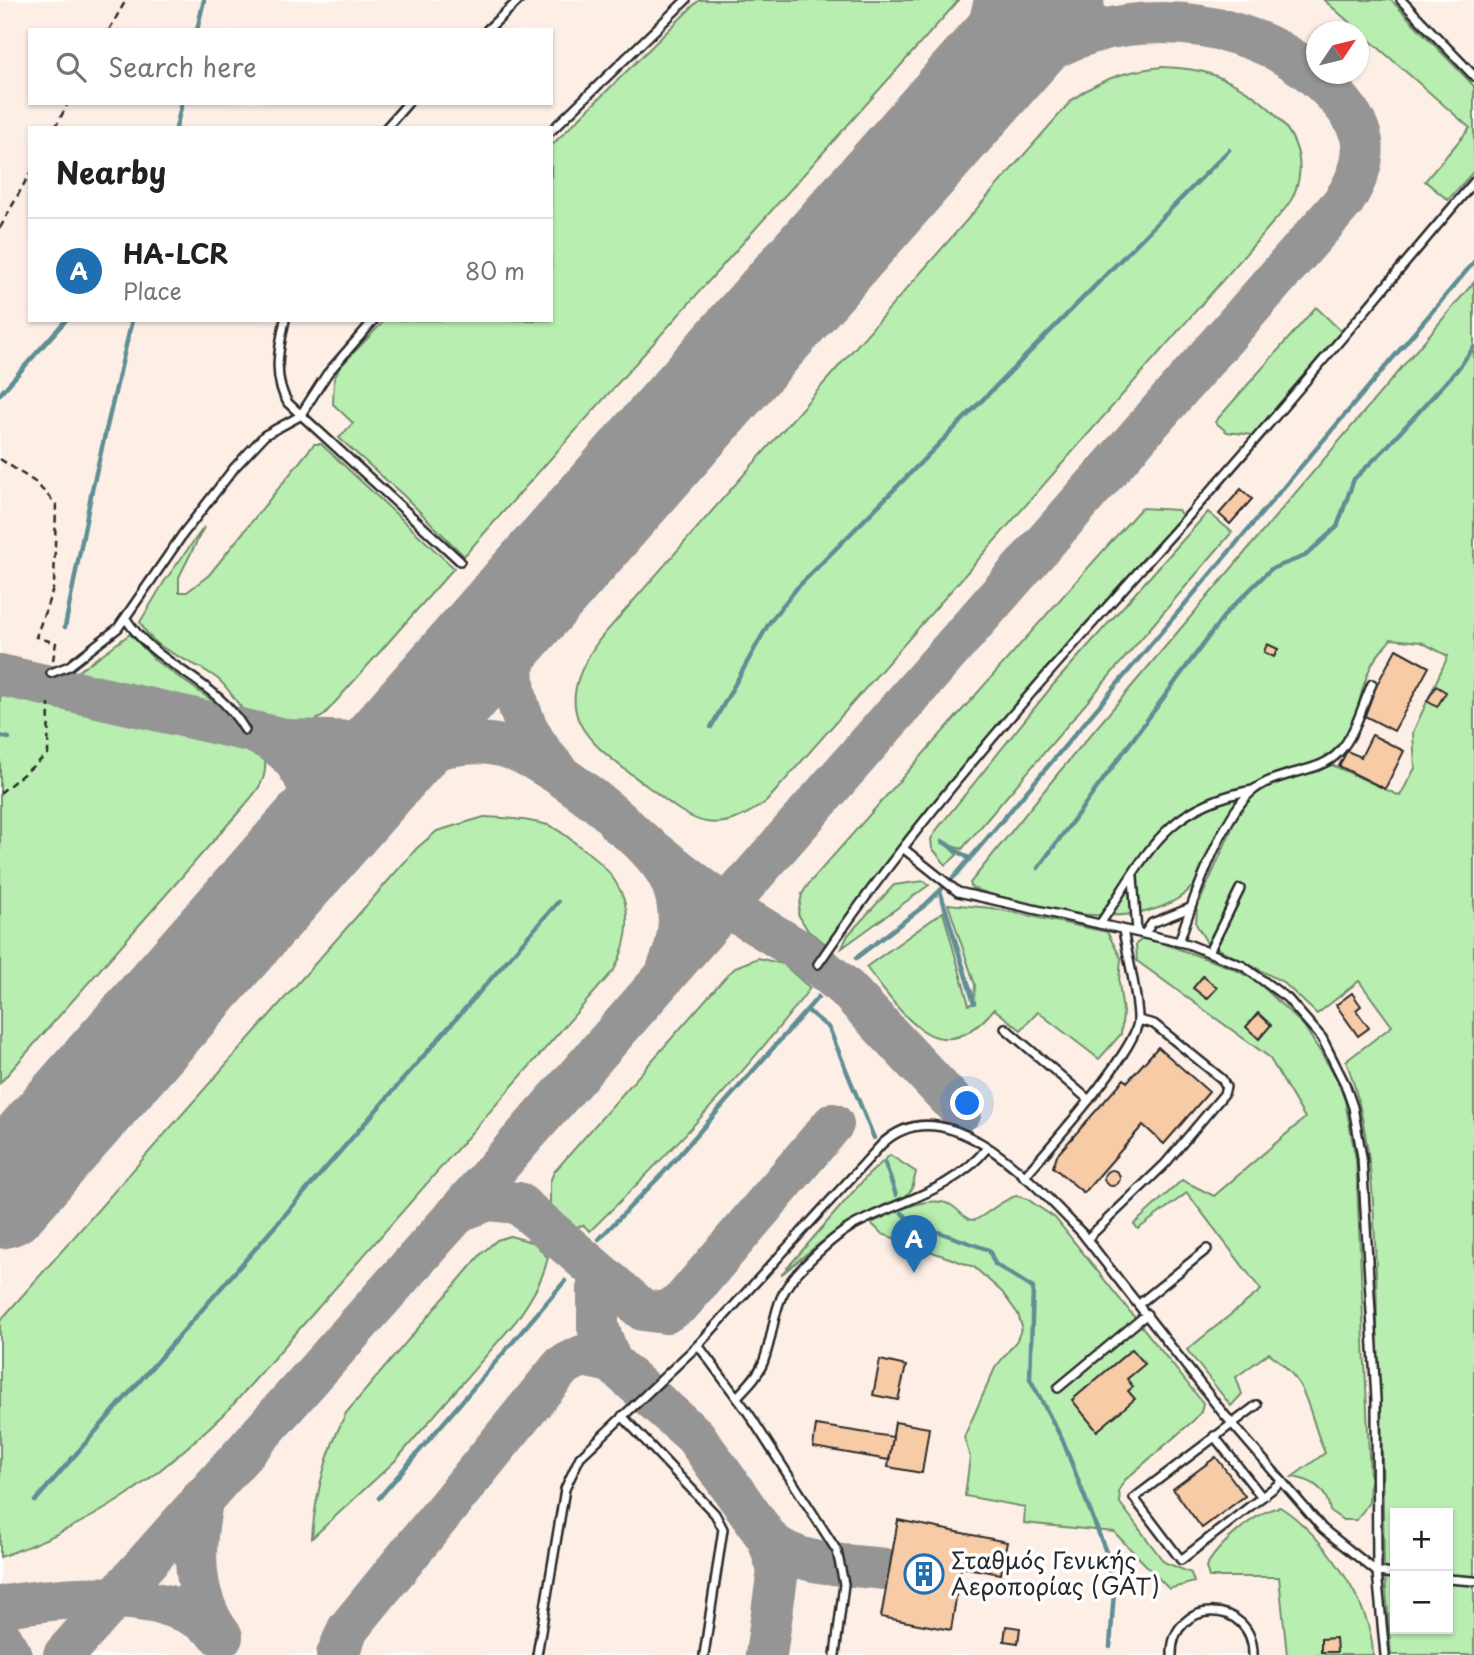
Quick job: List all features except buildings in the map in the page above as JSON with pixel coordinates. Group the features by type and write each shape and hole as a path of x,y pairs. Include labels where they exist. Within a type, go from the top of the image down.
{"lane":[{"path":"489,28 519,0"},
{"path":"553,129 686,0"},
{"path":"1401,0 1474,76"},
{"path":"388,126 406,105"},
{"path":"817,964 904,849 1038,685 1194,510 1474,183"},
{"path":"285,322 278,366 279,385 288,403 460,561"},
{"path":"51,673 69,666 93,650 126,619 190,524 253,446 274,428 300,416 327,374 372,322"},
{"path":"126,619 150,649 221,697 245,730"},
{"path":"1179,942 1190,908 1234,813 1254,789 1269,779 1325,763 1337,755 1345,744 1372,684"},
{"path":"1100,924 1149,849 1186,812 1223,795 1254,789"},
{"path":"904,849 958,892 1141,932 1209,952 1242,966 1269,984 1306,1017 1336,1062 1353,1107 1362,1157 1376,1399 1377,1572 1385,1655"},
{"path":"1133,875 1141,932"},
{"path":"1209,952 1240,889"},
{"path":"1141,932 1152,923 1190,908"},
{"path":"1024,1177 1089,1100 1133,1038 1138,1020 1123,930"},
{"path":"1087,1239 1164,1164 1224,1094 1226,1087 1222,1079 1154,1024 1138,1020"},
{"path":"1005,1028 1089,1100"},
{"path":"537,1655 569,1477 580,1457 698,1345 844,1182 892,1134 919,1124 939,1125 965,1134 1024,1177 1087,1239 1280,1483 1323,1529 1377,1572 1390,1573"},
{"path":"737,1397 756,1376 764,1361 777,1303 802,1268 848,1228 949,1182 972,1166 987,1148"},
{"path":"1139,1304 1207,1249"},
{"path":"1058,1388 1147,1314"},
{"path":"698,1345 737,1397 828,1536 842,1563 843,1603 835,1655"},
{"path":"1257,1405 1134,1498 1181,1560 1280,1483"},
{"path":"622,1416 715,1514 723,1529 704,1655"},
{"path":"1214,1436 1262,1497"},
{"path":"1453,1579 1474,1581"},
{"path":"1172,1655 1174,1638 1182,1625 1195,1615 1210,1611 1226,1614 1239,1622 1249,1634 1253,1655"}],"path":[{"path":"110,28 126,0"},
{"path":"56,126 67,105"},
{"path":"0,228 28,177"},
{"path":"0,459 35,482 57,504 54,586 36,637 56,643 51,673"},
{"path":"0,793 42,762 48,754 49,703"}],"shaded area":[{"path":"0,0 1474,0 1474,1655 0,1655"}],"green space":[{"path":"699,0 959,0 464,556 403,495 339,438 353,423 333,404 334,379 339,368 383,322 553,322 553,144"},
{"path":"1324,0 1391,0 1474,86 1474,171 1448,200 1425,181 1470,128 1369,39 1369,21 1348,21"},
{"path":"1162,67 1203,72 1234,84 1267,106 1281,121 1292,137 1298,155 1299,174 1294,194 1288,204 766,802 745,815 723,822 698,820 683,812 607,755 591,740 581,725 575,708 576,689 583,666 599,640 1072,100 1093,86 1115,77"},
{"path":"1474,282 1474,1655 1391,1655 1384,1562 1381,1401 1371,1175 1357,1096 1346,1061 1392,1026 1359,981 1317,1014 1283,982 1207,943 1196,924 1197,908 1240,810 1248,799 1264,787 1332,765 1400,796 1415,768 1413,732 1448,656 1421,642 1391,639 1367,674 1353,722 1342,743 1334,751 1311,764 1273,776 1250,788 1233,808 1200,877 1192,887 1171,903 1145,912 1085,914 1024,904 972,888 970,883 1060,771"},
{"path":"1316,307 1342,332 1253,435 1227,432 1215,422"},
{"path":"314,444 321,444 454,568 323,716 307,724 281,726 250,716 218,679 155,642 140,622 164,582 204,527 179,577 179,592 187,592 209,575"},
{"path":"1141,508 1178,510 1182,516 954,779 826,944 808,931 798,914 802,894 810,882"},
{"path":"1208,512 1232,532 962,849 944,842 957,855 946,865 932,848 931,839 938,828 1053,685"},
{"path":"130,634 156,661 230,713 72,676"},
{"path":"0,690 249,747 265,761 265,768 260,785 249,800 0,1083"},
{"path":"484,817 524,820 552,827 595,858 608,872 618,886 627,916 627,933 614,970 231,1407 177,1457 125,1496 68,1529 0,1557 0,1321 417,848 437,831"},
{"path":"924,881 929,885 842,948 848,935 894,885"},
{"path":"948,904 991,908 1107,932 1121,958 1121,1034 1099,1059 1038,1012 1021,1030 994,1009 974,1028 956,1037 939,1038 923,1031 908,1019 866,967 943,912 969,1005 974,1003 975,985"},
{"path":"1145,937 1232,968 1257,981 1304,1026 1336,1077 1345,1101 1356,1160 1370,1478 1369,1502 1357,1520 1343,1520 1330,1511 1326,1497 1318,1487 1306,1480 1292,1477 1325,1453 1301,1387 1283,1364 1269,1353 1236,1377 1242,1394 1231,1406 1187,1350 1261,1290 1187,1193 1138,1229 1134,1224 1182,1180 1214,1196 1305,1118 1269,1057 1137,961 1136,944"},
{"path":"758,958 783,964 810,988 705,1114 648,1173 590,1231 583,1225 573,1228 550,1204 550,1182 554,1172 729,973"},
{"path":"890,1155 916,1172 912,1189 906,1196 869,1212 840,1229 781,1275 867,1176"},
{"path":"1017,1196 1027,1199 1055,1218 1203,1403 1201,1412 1194,1420 1125,1480 1119,1490 1120,1503 1164,1562 1191,1573 1194,1582 1169,1589 1114,1532 1024,1523 1025,1507 965,1496 970,1457 964,1437 995,1368 1017,1340 1022,1327 1018,1314 1002,1292 974,1267 882,1234 871,1223 911,1206 932,1201 951,1205 965,1217 974,1220"},
{"path":"510,1236 535,1243 548,1258 539,1283 526,1306 396,1460 312,1538 323,1474 346,1413 482,1253 497,1240"},
{"path":"1280,1507 1313,1534 1342,1572 1364,1614 1373,1655 1287,1655 1279,1577 1209,1577 1206,1567 1228,1540 1260,1515"}],"waterway":[{"path":"197,28 204,0"},
{"path":"176,126 182,105"},
{"path":"711,727 769,623 796,589 1229,150"},
{"path":"856,958 924,906 956,875 1474,262"},
{"path":"0,394 64,322"},
{"path":"65,627 92,490 132,322"},
{"path":"1038,868 1226,613 1271,569 1305,556 1337,527 1354,479 1457,370 1474,347"},
{"path":"0,736 9,738"},
{"path":"942,841 970,859"},
{"path":"940,891 974,1003"},
{"path":"35,1501 558,902"},
{"path":"599,1239 664,1172 818,997"},
{"path":"807,1010 829,1028 874,1138"},
{"path":"885,1163 896,1195"},
{"path":"902,1213 913,1223 989,1250 995,1264 1033,1288 1030,1379 1063,1441 1106,1552 1114,1591 1110,1647"},
{"path":"379,1498 565,1281"}],"taxiway":[{"path":"972,92 995,0"},
{"path":"64,1655 459,1211 1344,201 1353,186 1362,159 1360,134 1355,122 1336,96 1315,76 1292,59 1267,46 1214,28 1157,23 1105,29 1042,54 964,100"},
{"path":"555,565 518,644 514,677 516,694 526,726 555,768"},
{"path":"0,675 289,740 366,742 390,737 420,718"},
{"path":"259,735 288,754 307,784 313,818 302,852"},
{"path":"377,768 438,748 469,743 485,744 520,753 569,781 642,842 670,879 677,901 679,923 676,945 668,967"},
{"path":"618,823 724,905 795,948 847,989 961,1111"},
{"path":"459,1211 489,1200 518,1203 643,1310 665,1313 682,1302 833,1124"},
{"path":"598,1273 598,1327 611,1362 695,1436 768,1539 778,1570 766,1655"},
{"path":"337,1655 348,1629 562,1366 582,1356 611,1362"},
{"path":"203,1497 196,1552 199,1587 204,1605 222,1637"},
{"path":"768,1539 793,1555 823,1563 885,1569"},
{"path":"5,1606 58,1599 118,1598 147,1601 175,1608 200,1619 220,1635"},
{"path":"0,1636 11,1655"}],"runway":[{"path":"0,1196 1052,0"}],"place":[{"name":"HA-LCR","path":"914,1273"},
{"name":"Σταθμός Γενικής Αεροπορίας (GAT)","path":"924,1574"}]}
